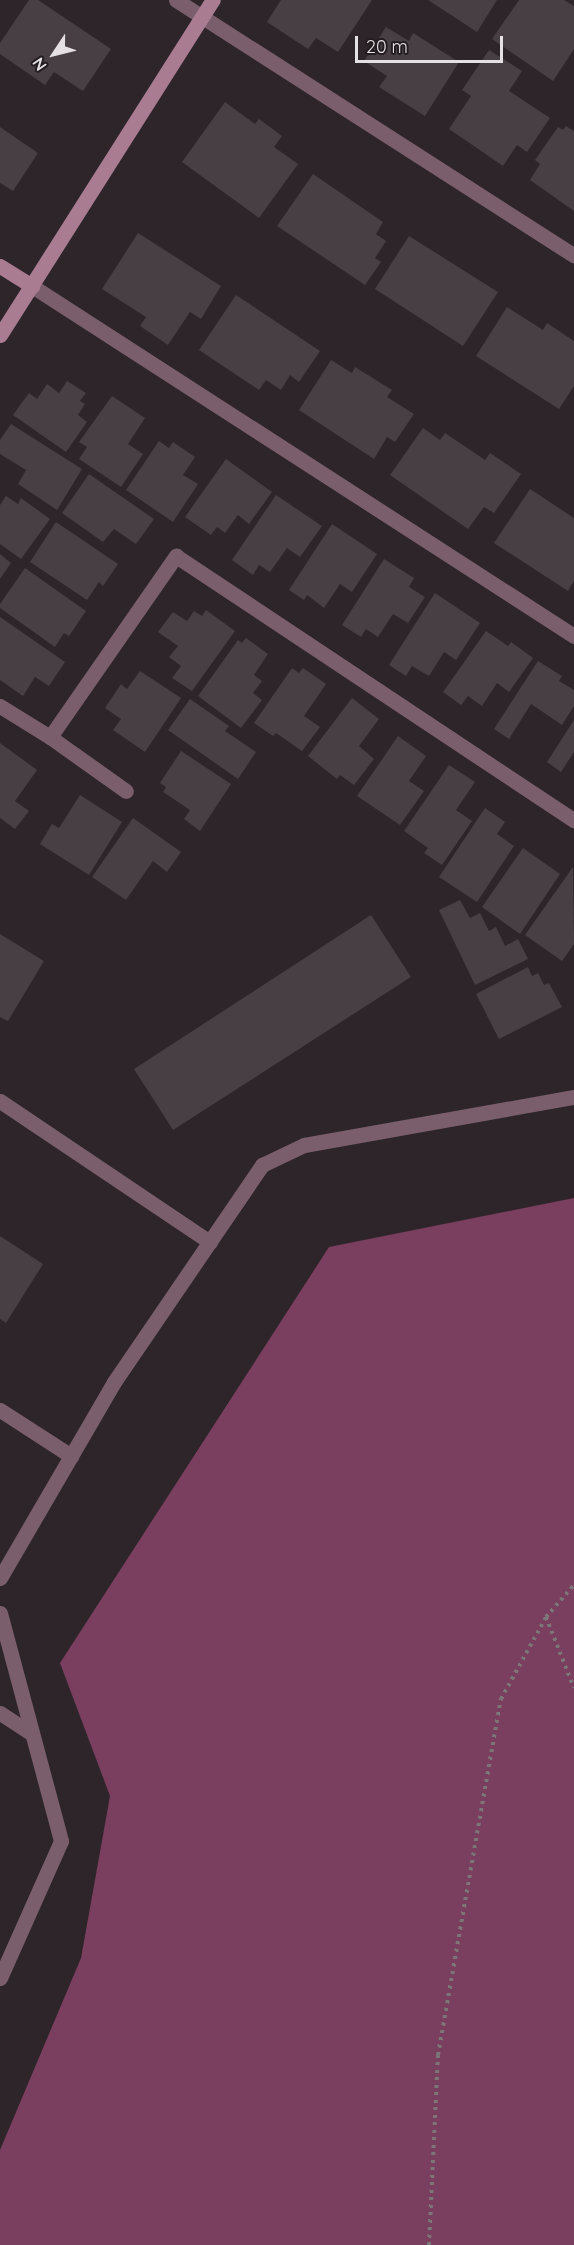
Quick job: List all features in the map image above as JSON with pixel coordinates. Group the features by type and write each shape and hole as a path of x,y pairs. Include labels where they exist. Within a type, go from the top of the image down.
{"street":[{"path":"176,0 574,256"},
{"path":"0,335 213,0"},
{"path":"0,266 574,636"},
{"path":"50,737 177,556 574,820"},
{"path":"0,706 50,737 126,791"},
{"path":"0,1578 114,1382 262,1165 304,1145 574,1097"},
{"path":"0,1101 210,1242"},
{"path":"0,1410 71,1456"},
{"path":"0,1613 61,1841 0,1978"},
{"path":"0,1713 32,1734"}],"path":[{"path":"429,2245 438,2055 501,1699 546,1617 574,1585"},
{"path":"546,1617 574,1688"}],"shaded area":[{"path":"574,1198 574,2245 0,2245 0,2150 81,1958 110,1796 60,1663 329,1247"}],"building":[{"path":"29,0 38,0 111,49 83,91 54,72 45,85 0,54 0,43"},
{"path":"281,0 372,0 338,52 316,38 308,49 267,22"},
{"path":"428,0 497,0 477,32"},
{"path":"519,0 564,0 574,6 574,49 553,81 492,39"},
{"path":"386,27 409,41 413,33 459,62 425,116 379,87 387,76 364,61"},
{"path":"489,50 522,71 509,91 550,118 527,152 517,145 503,166 449,129 471,96 462,90"},
{"path":"225,102 255,124 259,119 282,136 274,147 298,164 259,218 182,162"},
{"path":"566,126 574,131 574,211 530,180 540,164 535,160 558,127 563,130"},
{"path":"0,127 38,153 13,191 0,183"},
{"path":"313,174 383,222 376,234 386,241 375,258 381,262 365,285 277,226"},
{"path":"138,233 221,286 201,319 190,312 168,345 140,326 146,317 102,289"},
{"path":"409,236 498,292 463,346 375,289"},
{"path":"236,295 320,351 299,382 290,375 281,390 266,380 259,390 199,350"},
{"path":"507,307 543,330 547,323 574,341 574,386 559,409 476,356"},
{"path":"331,360 352,373 355,367 392,390 387,397 414,414 395,442 387,437 374,459 299,410"},
{"path":"67,381 86,393 80,401 85,404 78,415 87,422 66,452 13,415 29,393 37,399 47,384 59,393"},
{"path":"112,396 145,418 128,444 143,454 121,487 79,459 87,447 79,442"},
{"path":"11,424 82,469 57,510 18,484 26,470 0,454 0,440"},
{"path":"423,428 440,440 445,433 485,460 490,453 521,474 494,513 484,507 468,529 390,475"},
{"path":"159,441 169,448 173,442 195,457 183,475 198,484 173,522 126,490"},
{"path":"226,459 272,492 249,524 238,515 225,533 217,527 211,535 185,517"},
{"path":"89,474 154,519 136,544 114,529 103,542 62,513"},
{"path":"530,489 574,518 574,581 568,591 494,543"},
{"path":"276,495 322,526 300,557 287,548 270,572 259,565 253,575 232,560"},
{"path":"6,496 18,504 21,498 50,519 21,559 0,544 0,505"},
{"path":"56,522 118,564 103,586 99,582 87,600 30,562"},
{"path":"332,524 377,554 352,592 340,584 324,608 307,595 304,600 289,590"},
{"path":"0,554 11,563 0,579"},
{"path":"384,559 414,578 409,587 425,597 408,623 393,614 378,637 366,629 361,637 342,625"},
{"path":"25,568 86,611 69,636 64,633 55,647 0,608 0,604"},
{"path":"435,593 480,623 456,660 444,652 429,676 412,666 406,676 389,665"},
{"path":"206,610 235,631 192,691 172,678 181,666 169,657 178,646 158,632 173,612 187,621 194,611 202,616"},
{"path":"0,617 65,662 49,686 35,677 23,696 0,680"},
{"path":"486,631 508,646 511,642 533,658 509,692 497,683 482,706 468,696 461,705 443,692"},
{"path":"246,638 268,654 254,675 262,681 253,693 262,700 241,728 198,696 238,640 242,643"},
{"path":"538,661 562,676 559,681 574,690 574,706 562,725 531,704 509,739 494,729"},
{"path":"292,668 299,673 303,668 326,684 304,716 320,727 302,751 276,733 273,736 254,723"},
{"path":"140,671 181,698 145,752 113,730 121,719 105,708 121,684 127,689"},
{"path":"352,698 379,719 359,746 374,759 354,785 340,775 337,779 308,756"},
{"path":"190,699 229,726 225,731 256,752 238,779 168,730"},
{"path":"574,720 574,752 561,772 547,762"},
{"path":"398,736 426,756 409,781 424,791 400,825 357,796"},
{"path":"0,743 37,770 15,801 29,811 15,829 0,818"},
{"path":"181,751 231,784 200,831 184,819 190,810 163,792 166,787 160,783"},
{"path":"449,765 475,782 456,810 472,821 442,865 424,853 428,848 404,831"},
{"path":"80,795 122,822 89,875 40,844 52,824 59,828"},
{"path":"485,808 505,822 497,834 514,846 477,902 439,877"},
{"path":"133,818 181,852 167,872 153,861 126,900 92,877"},
{"path":"523,848 560,874 520,934 482,907"},
{"path":"573,867 574,944 562,961 525,935"},
{"path":"460,900 470,918 480,913 489,931 496,927 505,946 518,939 528,959 475,985 439,910"},
{"path":"371,915 411,977 173,1130 134,1069"},
{"path":"0,934 44,961 8,1021 0,1017"},
{"path":"528,967 532,976 538,973 544,985 549,983 562,1007 499,1039 476,994"},
{"path":"0,1236 43,1264 6,1323 0,1319"}]}
